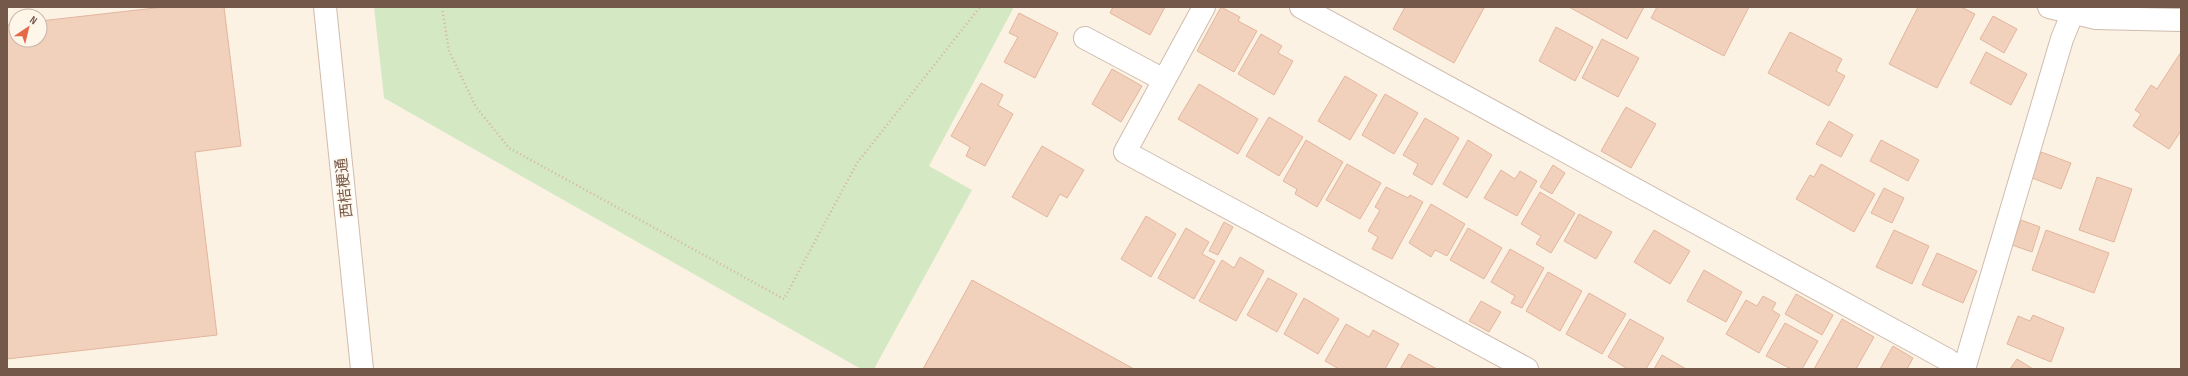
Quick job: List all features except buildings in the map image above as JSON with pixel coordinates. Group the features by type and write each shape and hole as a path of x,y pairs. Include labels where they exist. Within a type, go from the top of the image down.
{"street":[{"name":"西桔梗通","path":"325,7 362,369"},
{"path":"1204,7 1125,152 1527,369"},
{"path":"1301,7 1941,356 1959,369"},
{"path":"2049,7 2074,11 2096,18 2181,20"},
{"path":"1964,369 2060,46 2074,11"},
{"path":"1085,38 1164,80"}],"path":[{"path":"442,7 449,51 476,107 509,148 784,300 857,163 980,7"}],"green space":[{"path":"374,7 1014,7 929,166 972,190 874,369 861,369 384,98"}]}
